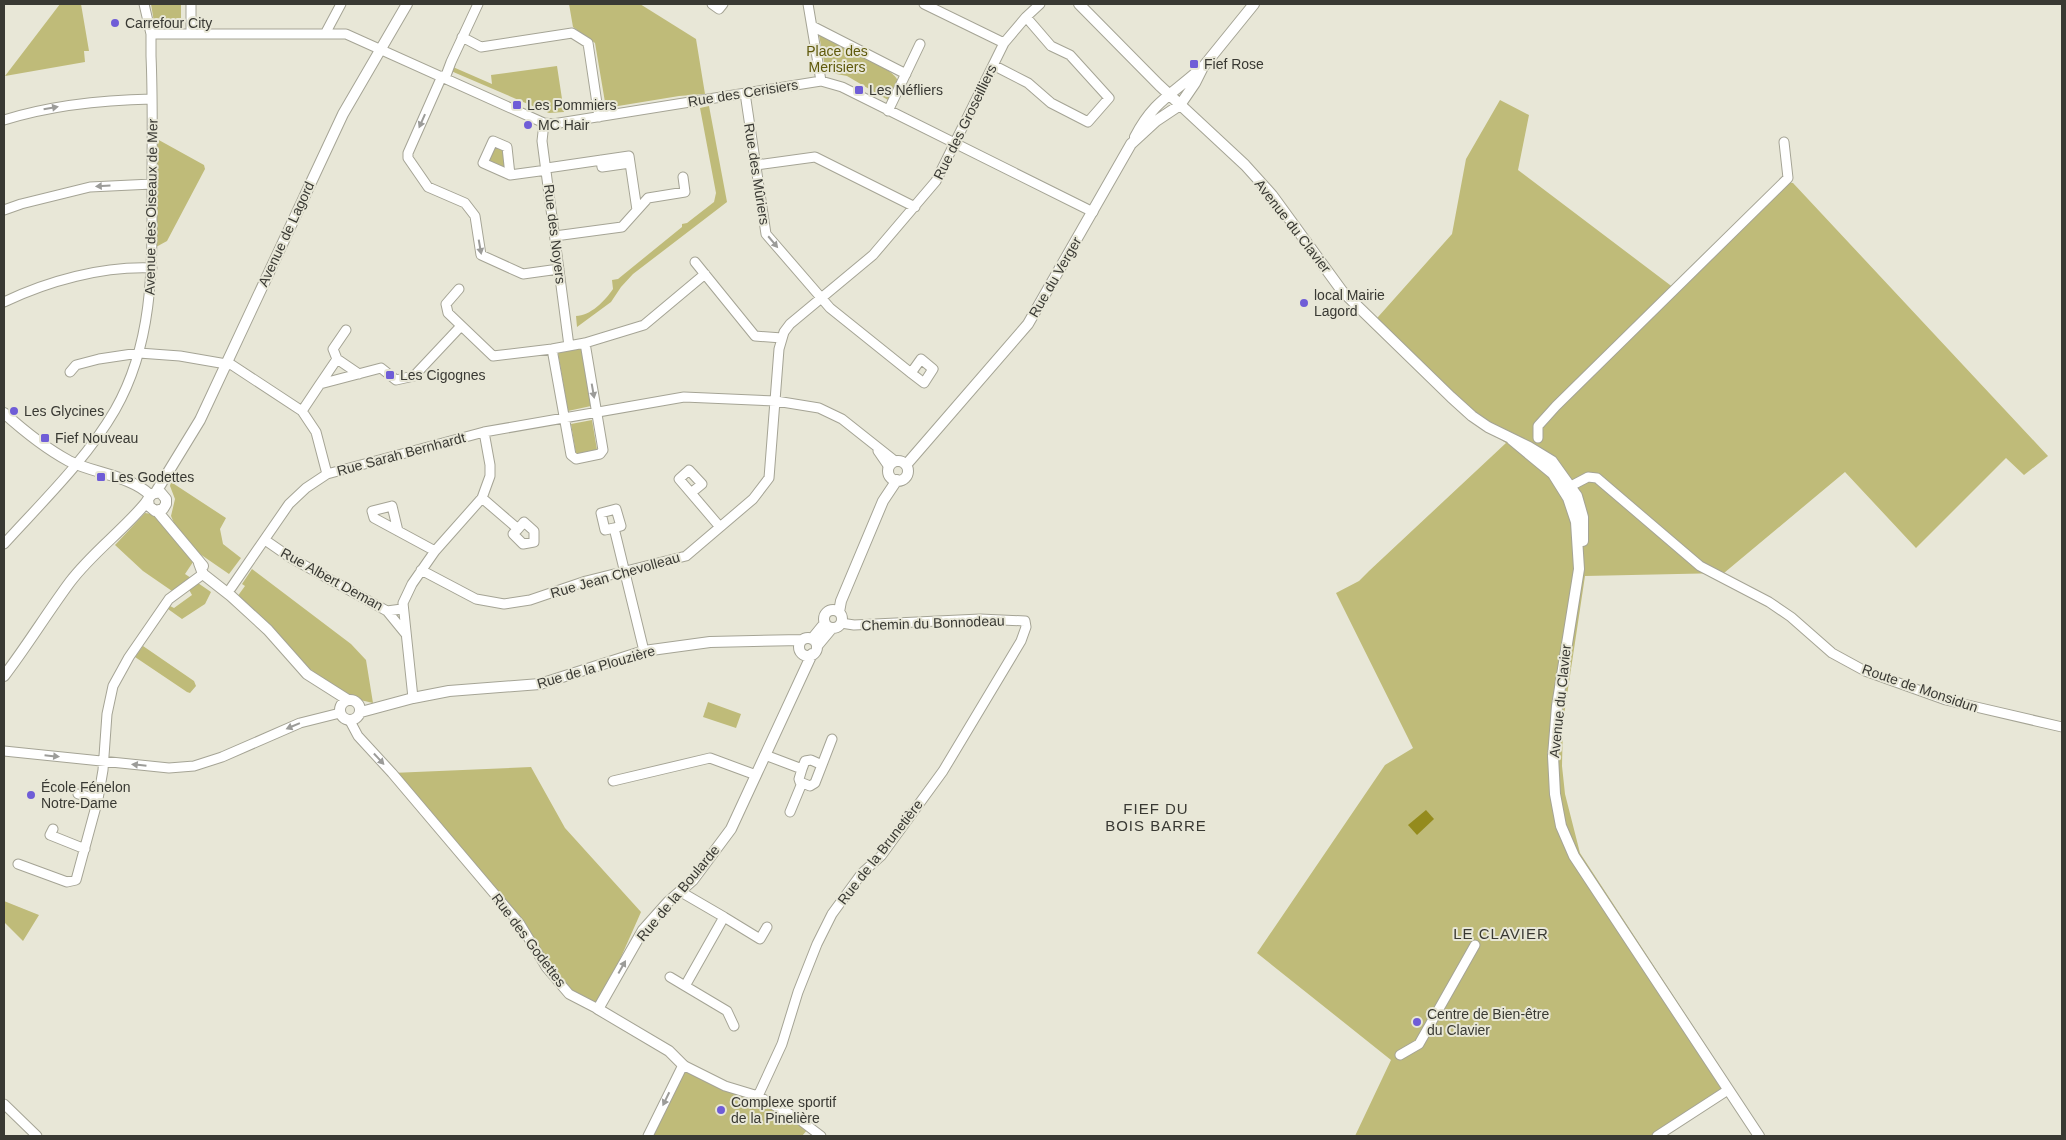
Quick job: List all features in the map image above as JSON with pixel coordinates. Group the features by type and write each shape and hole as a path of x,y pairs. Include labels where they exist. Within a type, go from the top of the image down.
{"street":[{"name":"Avenue des Oiseaux de Mer","path":"4,544 77,464 114,411 130,380 144,340 152,268 152,98 151,34 144,4"},
{"path":"191,4 191,34"},
{"path":"325,34 341,4"},
{"name":"Avenue de Lagord","path":"4,676 71,580 138,511 156,501 172,468 200,420 343,114 407,4"},
{"path":"478,4 408,153 408,158 428,187 465,203 475,216 481,255 523,274 560,269"},
{"path":"712,4 719,9 723,4"},
{"path":"808,4 821,81"},
{"path":"924,4 937,7 1004,43"},
{"name":"Rue des Groseilliers","path":"782,338 790,324 873,255 936,182 1004,43 1040,4"},
{"name":"Avenue du Clavier","path":"1079,4 1180,105 1245,165 1272,195 1342,291 1460,406 1512,440 1554,474 1572,510 1578,535 1579,569"},
{"path":"1180,105 1203,67 1254,4"},
{"path":"993,65 1028,83 1051,103 1088,122 1109,98 1070,55 1051,46 1026,17"},
{"path":"812,26 906,74"},
{"path":"462,37 481,47 572,33 588,43 599,117"},
{"name":"Rue des Cerisiers","path":"151,34 346,34 544,123 553,124 821,81 842,87 1093,212"},
{"path":"888,111 920,44"},
{"path":"1131,144 1148,114 1169,94 1203,67"},
{"name":"Rue des Mûriers","path":"745,93 766,234 830,308 924,383"},
{"path":"4,120 47,108 94,101 152,98"},
{"name":"Rue du Verger","path":"835,611 841,601 896,468 921,447 1028,324 1131,144 1156,121 1180,105"},
{"name":"Rue des Noyers","path":"544,123 542,141 569,346"},
{"path":"1538,438 1538,426 1556,406 1788,178 1784,142"},
{"path":"510,175 629,156 637,210"},
{"path":"756,165 815,157 915,207"},
{"path":"636,200 685,192 683,177"},
{"path":"4,210 90,187 152,184"},
{"path":"555,236 622,227 648,198"},
{"path":"695,262 756,336 782,338"},
{"path":"4,302 27,292 71,278 118,270 152,268"},
{"path":"459,289 446,304 448,313 493,356 585,343 644,325 705,274"},
{"path":"320,384 381,368 396,380 414,376 461,326"},
{"path":"346,330 333,348 337,360 360,374"},
{"name":"Rue Jean Chevolleau","path":"421,570 476,599 504,604 530,600 586,581 686,556 753,499 769,478 779,349 782,338"},
{"path":"552,349 571,455 576,458 598,455 603,450 585,343"},
{"path":"70,372 76,365 99,359 139,353 180,356 226,363 302,411 316,432 327,474"},
{"path":"911,373 920,359 933,369 924,383 928,392"},
{"path":"302,411 337,360"},
{"name":"Rue Sarah Bernhardt","path":"231,592 289,504 306,488 327,474 484,432 596,411 684,397 776,401 819,408 842,419 871,441 896,468"},
{"path":"4,413 45,446 77,464 140,487 156,501 170,526 199,563 268,630 307,674 329,689 343,706 344,719 350,721 358,718 360,709 355,701 343,706 300,723 222,757 194,766 169,768 4,751"},
{"path":"413,698 402,608 405,597 434,551 482,498 490,476 484,432"},
{"name":"Avenue du Clavier","path":"1512,440 1522,442 1552,461 1572,486 1580,506 1584,528 1558,706 1553,756 1555,794 1561,826 1574,856 1759,1136"},
{"path":"1539,462 1555,471 1567,486 1572,486"},
{"name":"Route de Monsidun","path":"1572,486 1584,478 1597,478 1700,566 1769,602 1791,617 1832,653 1865,671 1946,700 2062,727"},
{"path":"691,493 720,527"},
{"path":"482,498 518,529"},
{"path":"614,528 644,651"},
{"path":"398,531 434,551"},
{"name":"Rue Albert Deman","path":"265,540 291,558 387,611 402,608"},
{"path":"199,563 203,574 231,592"},
{"path":"18,864 72,882 76,880 98,799 103,770 102,761 108,704 118,677 128,657 169,599 203,574"},
{"path":"387,611 405,634"},
{"path":"808,647 842,617 835,611 825,615 833,624"},
{"name":"Chemin du Bonnodeau","path":"833,624 854,625 980,619 1025,621"},
{"name":"Rue de la Brunetière","path":"758,1096 782,1044 798,992 817,944 832,914 862,873 881,856 944,770 1021,641 1026,627 1025,621"},
{"name":"Rue de la Plouzière","path":"360,709 383,706 449,691 540,684 644,651 710,642 782,640 808,647"},
{"name":"Rue de la Boularde","path":"598,1009 643,930 668,902 681,892 731,829 806,666 808,647"},
{"name":"Rue des Godettes","path":"350,721 358,736 520,924 546,967 569,994 669,1051 683,1065 725,1086 758,1096 800,1120 821,1136"},
{"path":"822,765 810,760 805,761 798,779 810,786 814,784 822,765 832,739"},
{"path":"765,755 802,769"},
{"path":"613,781 710,758 756,775"},
{"path":"790,812 802,783"},
{"path":"78,794 98,799"},
{"path":"53,829 50,835 85,849"},
{"path":"681,892 760,939 767,926"},
{"path":"685,986 724,917"},
{"path":"1400,1055 1419,1044 1475,945"},
{"path":"670,978 727,1011 734,1026"},
{"path":"648,1135 683,1065"},
{"path":"1657,1136 1728,1090"},
{"path":"4,1104 37,1136"}],"green space":[{"path":"60,4 81,4 89,51 84,51 85,62 5,76"},
{"path":"151,4 181,4 181,23 154,22"},
{"path":"569,4 640,4 696,39 705,94 679,96 606,108 595,43 573,27"},
{"name":"Place des Merisiers","path":"819,35 861,55 892,74 898,81 895,90 888,100 847,76 826,72"},
{"path":"557,66 564,112 549,113 451,71 453,67 492,84 491,75"},
{"path":"1500,100 1529,115 1518,170 1674,288 1784,182 1793,183 2048,456 2024,475 2006,458 1916,548 1845,472 1724,573 1585,576 1563,722 1562,766 1565,794 1580,853 1733,1087 1657,1136 1355,1136 1391,1060 1257,953 1385,765 1413,748 1336,593 1359,581 1506,443 1471,420 1370,326 1452,234 1466,159"},
{"path":"709,106 727,202 633,274 611,302 577,327 576,316 592,311 606,298 613,289 612,280 618,279 682,227 682,224 687,223 714,202 716,193 700,108"},
{"path":"157,139 204,165 205,169 167,241 156,247"},
{"path":"493,141 507,147 510,175 483,163"},
{"path":"581,348 591,406 568,411 558,353"},
{"path":"592,420 597,450 576,454 571,424"},
{"path":"171,482 226,518 220,529 223,544 241,558 229,574 200,554 198,555 174,523 171,516 175,499 170,486"},
{"path":"145,513 159,519 166,525 193,562 185,574 191,578 172,591 143,571 115,545"},
{"path":"252,569 351,644 366,660 373,703 352,697 333,687 316,674 237,597 245,586 242,584"},
{"path":"195,581 211,592 205,604 182,619 168,609 170,606 174,608 192,595 187,586"},
{"path":"143,646 194,681 196,686 190,693 135,657"},
{"path":"708,702 741,714 736,728 703,717"},
{"path":"531,767 565,828 641,912 598,1009 569,994 520,924 392,773"},
{"path":"4,901 39,915 23,941 4,922"},
{"name":"Complexe sportif de la Pinelière","path":"684,1068 757,1098 808,1129 802,1136 650,1136"}],"shaded area":[{"path":"1426,810 1434,819 1417,835 1408,825"}],"place":[{"name":"Carrefour City","path":"115,23"},
{"name":"Fief Rose","path":"1194,64"},
{"name":"Les Néfliers","path":"859,90"},
{"name":"Les Pommiers","path":"517,105"},
{"name":"MC Hair","path":"528,125"},
{"name":"local Mairie Lagord","path":"1304,303"},
{"name":"Les Cigognes","path":"390,375"},
{"name":"Les Glycines","path":"14,411"},
{"name":"Fief Nouveau","path":"45,438"},
{"name":"Les Godettes","path":"101,477"},
{"name":"École Fénelon Notre-Dame","path":"31,795"},
{"name":"Centre de Bien-être du Clavier","path":"1417,1022"},
{"name":"Complexe sportif de la Pinelière","path":"721,1110"}],"district":[{"name":"FIEF DU BOIS BARRE","path":"1156,816"},
{"name":"LE CLAVIER","path":"1501,933"}]}
